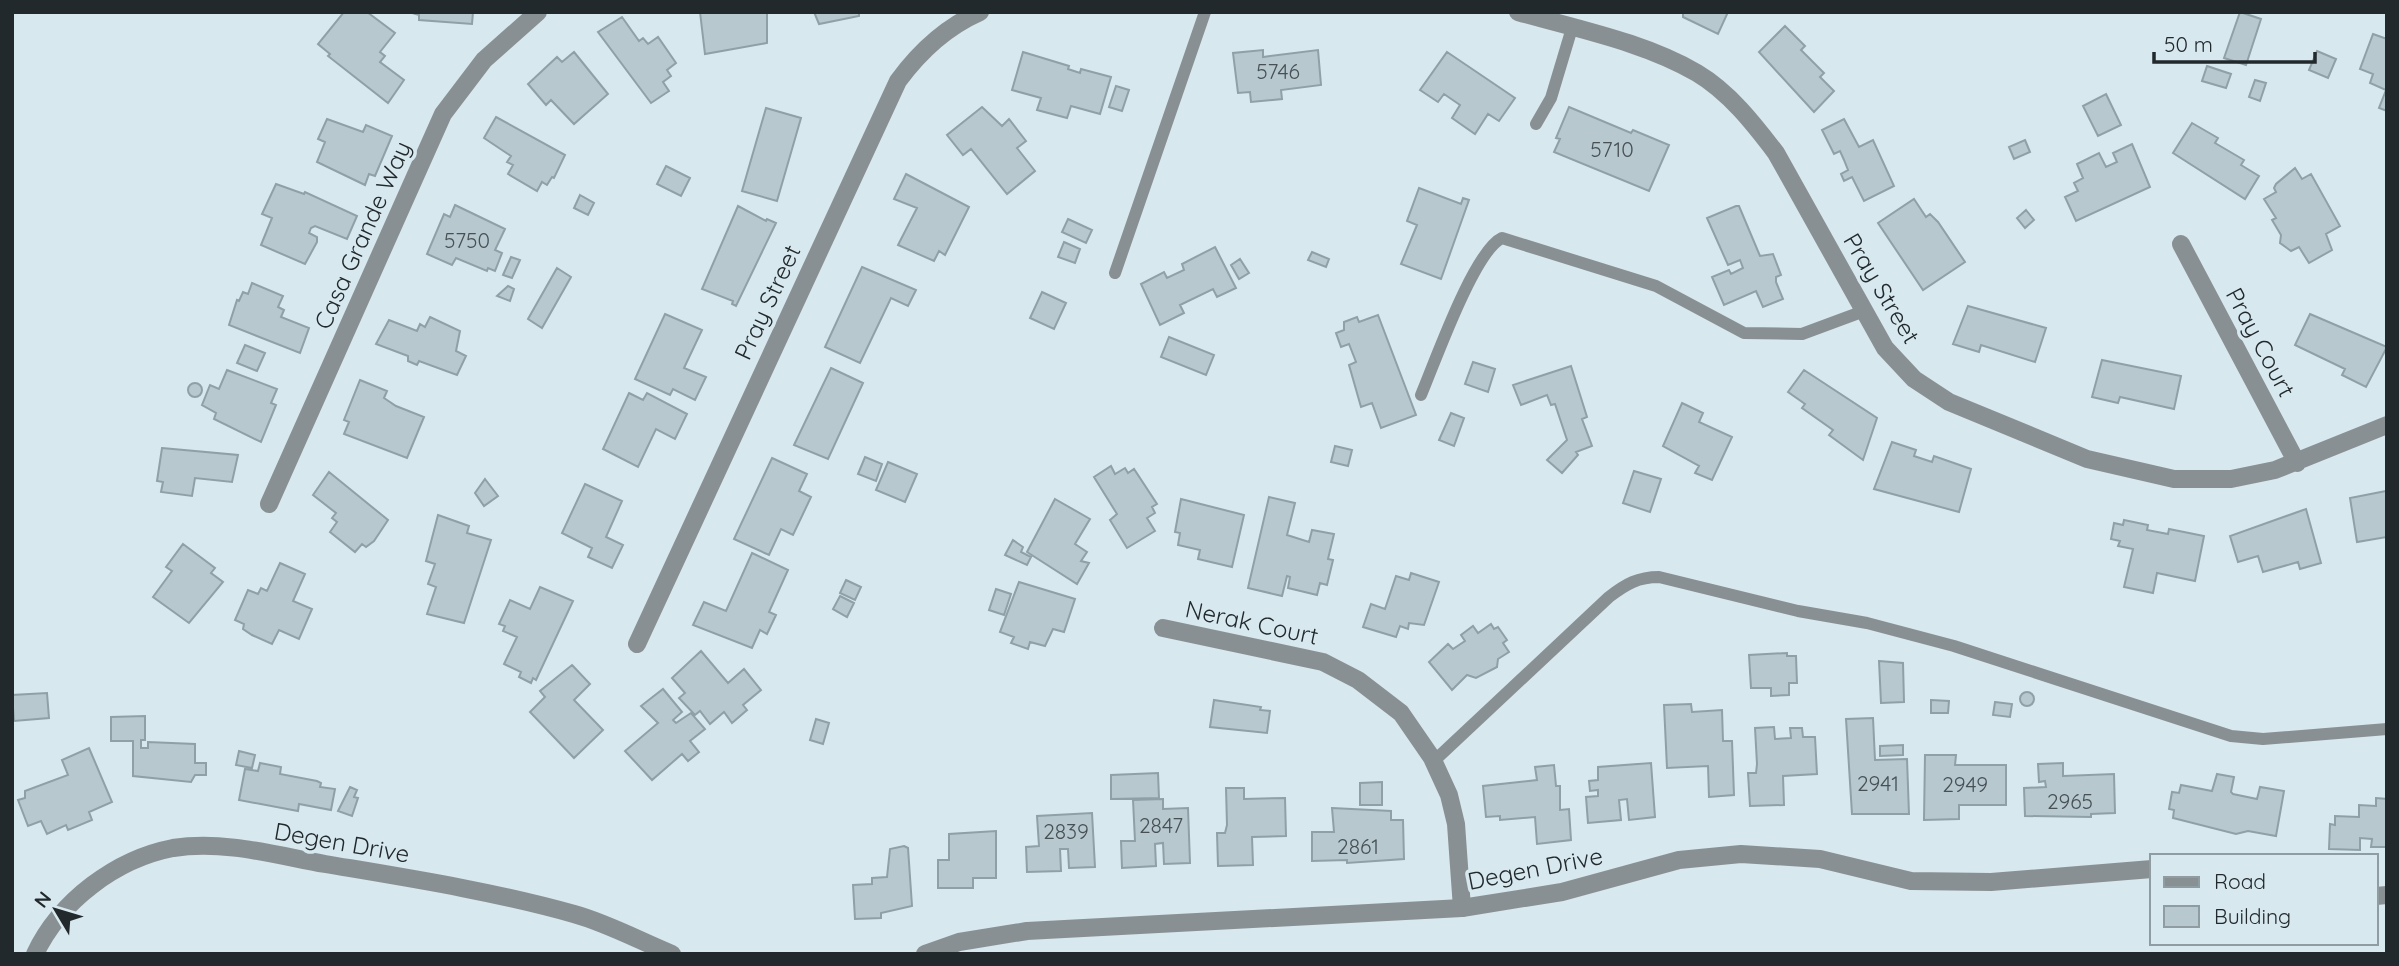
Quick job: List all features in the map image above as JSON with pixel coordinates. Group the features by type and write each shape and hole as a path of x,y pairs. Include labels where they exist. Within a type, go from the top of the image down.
{"street":[{"name":"Casa Grande Way","path":"268,504 443,114 484,60 538,12"},
{"name":"Pray Street","path":"637,644 898,81 929,45 980,12"},
{"name":"Pray Street","path":"1518,12 1652,53 1697,74 1739,108 1776,153 1885,348 1914,379 1931,391 2087,459 2146,474 2202,480 2253,475 2297,463 2387,425"},
{"name":"Pray Court","path":"2181,244 2297,463"},
{"name":"Nerak Court","path":"1163,628 1324,662 1358,680 1401,713 1433,762 1449,795 1456,824 1462,908"},
{"name":"Degen Drive","path":"35,954 65,909 102,878 147,856 170,849 220,845 444,885 576,914 672,954"},
{"name":"Degen Drive","path":"925,954 960,942 1027,931 1462,908 1562,892 1679,860 1741,853 1820,859 1911,881 1991,882 2150,869"}],"lane":[{"path":"1115,273 1205,12"},
{"path":"1536,124 1551,98 1572,28"},
{"path":"1421,395 1478,264 1491,243 1502,238 1656,286 1744,333 1802,334 1864,311"},
{"path":"1433,762 1609,597 1624,585 1649,577 1904,633 2231,736 2263,739 2387,729"}],"building":[{"path":"344,12 367,12 395,33 380,52 385,56 380,62 404,80 388,103 328,56 330,54 318,44"},
{"path":"409,12 473,12 472,24 419,20 419,15"},
{"path":"700,12 767,12 767,43 705,54"},
{"path":"814,12 859,12 859,16 819,24"},
{"path":"1683,12 1728,12 1718,34 1683,17"},
{"path":"2240,12 2261,19 2246,65 2224,58"},
{"path":"622,17 639,41 643,38 648,44 658,37 676,63 667,70 671,76 663,82 669,91 651,103 598,32"},
{"path":"1785,26 1805,46 1801,50 1824,73 1820,77 1834,91 1814,112 1759,52"},
{"path":"2373,34 2387,39 2387,111 2379,108 2386,90 2370,83 2373,74 2360,69"},
{"path":"1263,50 1263,57 1318,50 1321,85 1281,90 1282,99 1251,102 1250,92 1238,93 1233,53"},
{"path":"2317,51 2336,59 2328,78 2309,70"},
{"path":"574,52 608,94 574,124 551,100 546,105 528,84 557,57 562,62"},
{"path":"1023,52 1069,66 1068,69 1080,73 1081,69 1111,77 1100,114 1071,106 1067,118 1037,110 1041,98 1012,90"},
{"path":"1447,52 1515,98 1499,121 1488,114 1475,134 1452,118 1460,105 1444,94 1438,102 1420,90"},
{"path":"2207,66 2231,74 2226,88 2202,81"},
{"path":"2255,80 2266,83 2260,101 2249,97"},
{"path":"1116,86 1129,90 1122,111 1109,107"},
{"path":"2106,94 2121,125 2098,136 2083,106"},
{"path":"982,107 1002,126 1009,119 1026,141 1017,148 1035,171 1007,194 971,149 963,155 947,135"},
{"path":"1569,107 1631,133 1633,130 1669,145 1649,191 1554,152 1560,139 1556,138"},
{"path":"766,108 801,118 777,201 742,191"},
{"path":"496,117 565,155 554,178 552,177 547,185 542,182 537,191 508,174 513,165 507,162 511,156 484,138"},
{"path":"327,119 363,132 366,125 392,136 375,176 369,174 365,185 317,162 325,142 318,139"},
{"path":"1844,119 1859,147 1873,140 1894,186 1864,201 1852,177 1844,181 1841,174 1848,170 1844,160 1840,151 1834,154 1822,130"},
{"path":"2192,123 2218,138 2215,143 2244,160 2241,165 2259,176 2245,199 2173,153"},
{"path":"2025,140 2030,152 2014,159 2009,147"},
{"path":"2132,144 2150,187 2076,221 2065,197 2078,191 2074,183 2083,178 2077,164 2099,153 2106,167 2117,162 2113,153"},
{"path":"666,166 690,178 681,196 657,184"},
{"path":"2295,168 2302,179 2311,174 2340,226 2326,234 2332,250 2309,263 2299,247 2291,251 2280,243 2281,235 2272,220 2276,218 2264,199 2276,192 2276,184"},
{"path":"906,174 969,207 945,255 939,251 934,261 898,245 917,208 894,199"},
{"path":"276,184 304,194 305,192 357,216 347,239 315,226 311,228 309,233 317,237 317,242 305,264 261,245 272,218 262,214"},
{"path":"1419,188 1461,204 1463,198 1469,200 1441,279 1401,264 1417,225 1407,221"},
{"path":"580,195 594,203 588,215 574,208"},
{"path":"1914,199 1926,217 1930,214 1938,222 1965,262 1923,290 1878,223"},
{"path":"455,205 505,229 495,250 502,253 495,271 488,268 487,271 456,258 452,265 427,254 444,214 450,217"},
{"path":"738,206 766,221 767,219 776,223 736,306 732,304 733,301 702,289"},
{"path":"1739,206 1760,256 1773,254 1781,275 1776,277 1776,282 1783,299 1763,307 1756,291 1724,305 1712,277 1729,270 1731,274 1743,268 1740,260 1728,265 1707,218"},
{"path":"2026,210 2034,220 2025,228 2017,218"},
{"path":"1068,219 1092,230 1086,243 1062,232"},
{"path":"1064,242 1080,249 1075,263 1058,257"},
{"path":"1215,247 1236,288 1217,297 1213,289 1180,305 1184,313 1160,325 1141,284 1164,272 1167,278 1184,270 1182,264"},
{"path":"1312,252 1329,259 1326,267 1308,260"},
{"path":"511,257 520,260 512,278 503,275"},
{"path":"1240,259 1249,273 1239,279 1231,265"},
{"path":"862,267 916,290 908,306 891,298 860,363 825,347"},
{"path":"557,268 571,277 542,328 528,319"},
{"path":"252,283 283,296 278,307 284,310 281,317 309,328 300,353 229,325 237,300 239,301 243,292 248,294"},
{"path":"508,286 514,289 510,301 497,296"},
{"path":"1042,292 1066,303 1054,329 1030,318"},
{"path":"1968,306 2046,328 2035,362 1981,345 1979,352 1953,344"},
{"path":"665,314 702,330 684,368 706,377 695,400 673,389 670,395 635,379"},
{"path":"2310,314 2387,347 2366,387 2342,375 2345,369 2295,345"},
{"path":"1378,315 1416,415 1381,428 1372,403 1361,407 1349,365 1356,362 1349,344 1341,347 1336,333 1344,330 1344,322 1357,317 1359,322"},
{"path":"430,317 460,331 456,351 466,356 457,375 419,361 417,365 408,361 408,356 376,344 389,320 417,331 420,324 425,327"},
{"path":"1169,337 1214,355 1206,375 1161,357"},
{"path":"245,345 265,353 257,371 237,363"},
{"path":"2102,360 2181,376 2174,409 2120,397 2118,403 2092,397"},
{"path":"1473,362 1495,369 1488,392 1465,384"},
{"path":"1571,366 1587,417 1582,419 1592,446 1576,452 1578,455 1562,473 1547,460 1567,440 1555,404 1551,405 1547,395 1521,405 1513,385"},
{"path":"831,368 863,383 828,459 794,445"},
{"path":"227,370 277,389 271,403 276,405 261,442 214,419 216,413 202,405 210,385 219,389"},
{"path":"1804,370 1877,418 1863,460 1829,435 1833,430 1802,408 1805,404 1788,392"},
{"path":"360,380 387,391 384,398 396,406 424,417 407,458 344,434 349,422 344,420"},
{"path":"195,383 200,385 200,395 195,397 190,395 188,390 190,385"},
{"path":"629,393 643,400 647,393 687,414 675,439 656,429 638,467 603,449"},
{"path":"1682,403 1703,413 1699,422 1732,437 1712,480 1695,473 1699,466 1663,446"},
{"path":"1451,413 1464,418 1454,446 1439,440"},
{"path":"1892,442 1916,450 1914,456 1932,462 1934,456 1971,469 1959,512 1874,489"},
{"path":"1335,446 1352,450 1348,466 1331,462"},
{"path":"162,448 238,455 232,482 195,478 192,496 161,492 163,482 157,481"},
{"path":"865,457 882,464 876,481 858,474"},
{"path":"772,458 807,474 799,491 811,497 793,535 781,529 769,555 734,539"},
{"path":"888,462 917,474 905,502 876,490"},
{"path":"1111,466 1115,474 1125,468 1128,473 1134,469 1157,504 1152,507 1155,513 1147,518 1155,531 1127,548 1110,520 1117,514 1094,477"},
{"path":"1634,471 1661,479 1650,512 1623,503"},
{"path":"329,472 388,520 374,541 366,547 362,544 355,552 330,532 337,522 332,518 336,513 313,495"},
{"path":"485,479 498,496 484,506 475,493"},
{"path":"585,484 622,501 606,537 623,545 612,568 588,557 592,548 562,533"},
{"path":"2386,491 2387,537 2357,542 2350,498"},
{"path":"1269,497 1295,503 1287,535 1309,542 1312,530 1334,534 1328,559 1333,560 1327,585 1320,583 1317,595 1288,588 1290,577 1287,576 1282,596 1248,588"},
{"path":"1055,499 1090,519 1075,544 1087,552 1081,561 1089,563 1077,584 1027,552"},
{"path":"1181,499 1244,515 1232,567 1198,559 1200,550 1178,545 1180,533 1175,532"},
{"path":"2306,509 2321,563 2300,569 2298,562 2263,572 2258,556 2238,562 2230,536"},
{"path":"438,515 469,526 467,533 491,540 464,623 427,614 436,587 428,584 435,564 426,561"},
{"path":"2124,520 2148,525 2147,530 2168,534 2169,529 2204,536 2195,581 2157,573 2153,593 2124,587 2133,549 2118,546 2120,541 2111,539 2114,523 2123,525"},
{"path":"1013,540 1023,547 1021,552 1031,557 1027,565 1005,555"},
{"path":"183,544 215,568 211,573 223,582 189,623 153,597 172,571 166,567"},
{"path":"752,553 788,570 769,612 776,615 767,634 760,630 752,648 693,625 704,602 726,611"},
{"path":"280,563 305,574 293,601 312,609 299,639 279,630 272,644 252,635 243,629 244,624 235,620 248,590 258,594 261,588 267,591"},
{"path":"1411,573 1439,582 1424,625 1409,623 1408,629 1400,626 1396,637 1363,627 1371,604 1385,609 1396,576 1409,580"},
{"path":"846,580 861,587 855,600 840,593"},
{"path":"1019,582 1075,599 1064,632 1053,629 1045,646 1030,642 1028,649 1011,643 1014,637 1000,632"},
{"path":"540,587 573,601 536,680 533,678 531,683 519,677 521,672 504,664 517,637 503,631 505,626 499,624 510,600 530,609"},
{"path":"996,589 1011,594 1004,615 989,610"},
{"path":"840,596 854,603 847,617 833,609"},
{"path":"1491,624 1494,629 1498,627 1507,640 1503,643 1509,652 1498,659 1497,667 1476,678 1467,675 1452,690 1429,662 1448,644 1453,649 1465,641 1461,635 1473,626 1478,633"},
{"path":"701,651 728,683 744,669 761,690 743,705 747,710 732,723 724,712 710,724 700,711 695,715 679,698 685,693 672,678"},
{"path":"1787,653 1787,656 1796,656 1797,683 1789,683 1789,695 1771,696 1771,688 1751,688 1749,655"},
{"path":"1879,661 1903,663 1904,702 1881,703"},
{"path":"572,665 590,684 574,700 603,730 574,758 530,712 545,697 540,691"},
{"path":"663,689 682,712 673,720 676,723 691,713 705,729 690,741 699,752 688,761 682,754 652,780 625,751 658,723 641,706"},
{"path":"2027,692 2032,694 2032,704 2027,706 2022,704 2020,699 2022,694"},
{"path":"47,693 49,718 14,721 12,695"},
{"path":"1214,700 1261,707 1260,710 1270,711 1267,733 1210,727"},
{"path":"1931,700 1949,701 1948,713 1931,713"},
{"path":"1995,702 2012,704 2010,717 1993,715"},
{"path":"1691,704 1692,712 1722,710 1723,741 1732,741 1734,795 1709,797 1708,766 1667,768 1664,705"},
{"path":"145,716 145,740 141,740 141,748 148,748 148,742 195,744 195,763 206,763 206,775 195,775 191,782 133,776 133,741 111,741 111,717"},
{"path":"1873,718 1875,760 1907,759 1909,814 1852,814 1846,719"},
{"path":"816,719 829,723 823,744 810,740"},
{"path":"1774,727 1775,739 1791,738 1790,728 1802,728 1803,737 1815,737 1817,774 1783,776 1784,805 1750,806 1748,773 1756,773 1757,764 1755,728"},
{"path":"1903,745 1903,755 1880,756 1880,746"},
{"path":"89,748 112,802 89,812 92,820 68,830 66,825 47,834 41,821 28,826 18,800 25,798 25,791 68,775 62,760"},
{"path":"239,751 255,755 252,768 236,765"},
{"path":"1925,755 1956,755 1955,765 2006,765 2006,805 1959,805 1959,819 1924,820"},
{"path":"260,763 281,767 280,774 317,781 321,783 320,787 335,789 331,810 299,804 298,811 239,800 245,769 258,771"},
{"path":"1651,763 1655,817 1629,820 1627,799 1619,800 1621,820 1588,823 1586,797 1598,796 1598,790 1590,791 1589,781 1598,780 1598,767"},
{"path":"2063,763 2063,776 2114,774 2115,813 2091,814 2091,817 2025,816 2024,788 2046,787 2045,781 2039,782 2038,764"},
{"path":"1554,765 1556,786 1560,786 1560,810 1569,809 1571,840 1537,844 1535,817 1500,820 1500,816 1486,817 1483,786 1537,780 1535,767"},
{"path":"1158,773 1159,798 1111,799 1111,775"},
{"path":"2217,774 2234,777 2231,792 2233,794 2257,799 2260,787 2284,791 2276,836 2248,831 2236,834 2173,818 2174,810 2169,809 2172,792 2179,793 2181,785 2212,791"},
{"path":"1382,782 1382,805 1360,805 1360,783"},
{"path":"350,787 357,790 354,797 358,798 352,816 338,811"},
{"path":"1226,788 1244,788 1244,799 1285,798 1286,836 1252,837 1253,865 1218,866 1217,833 1225,833 1227,825"},
{"path":"2376,798 2387,799 2387,847 2371,847 2372,839 2360,838 2360,850 2329,849 2330,824 2335,825 2335,816 2359,817 2359,805 2376,806"},
{"path":"1163,799 1163,809 1188,808 1190,863 1164,864 1163,843 1155,844 1156,866 1122,868 1121,841 1135,841 1133,800"},
{"path":"1332,808 1391,811 1391,820 1403,820 1404,859 1347,863 1347,860 1312,861 1312,832 1334,832"},
{"path":"1092,813 1095,867 1069,868 1068,849 1060,849 1061,871 1027,872 1026,847 1039,846 1037,816"},
{"path":"996,831 996,878 973,878 973,888 938,888 938,860 949,860 949,834"},
{"path":"904,846 908,848 912,906 881,913 881,918 855,919 853,885 872,884 872,878 887,877 890,849"}]}
